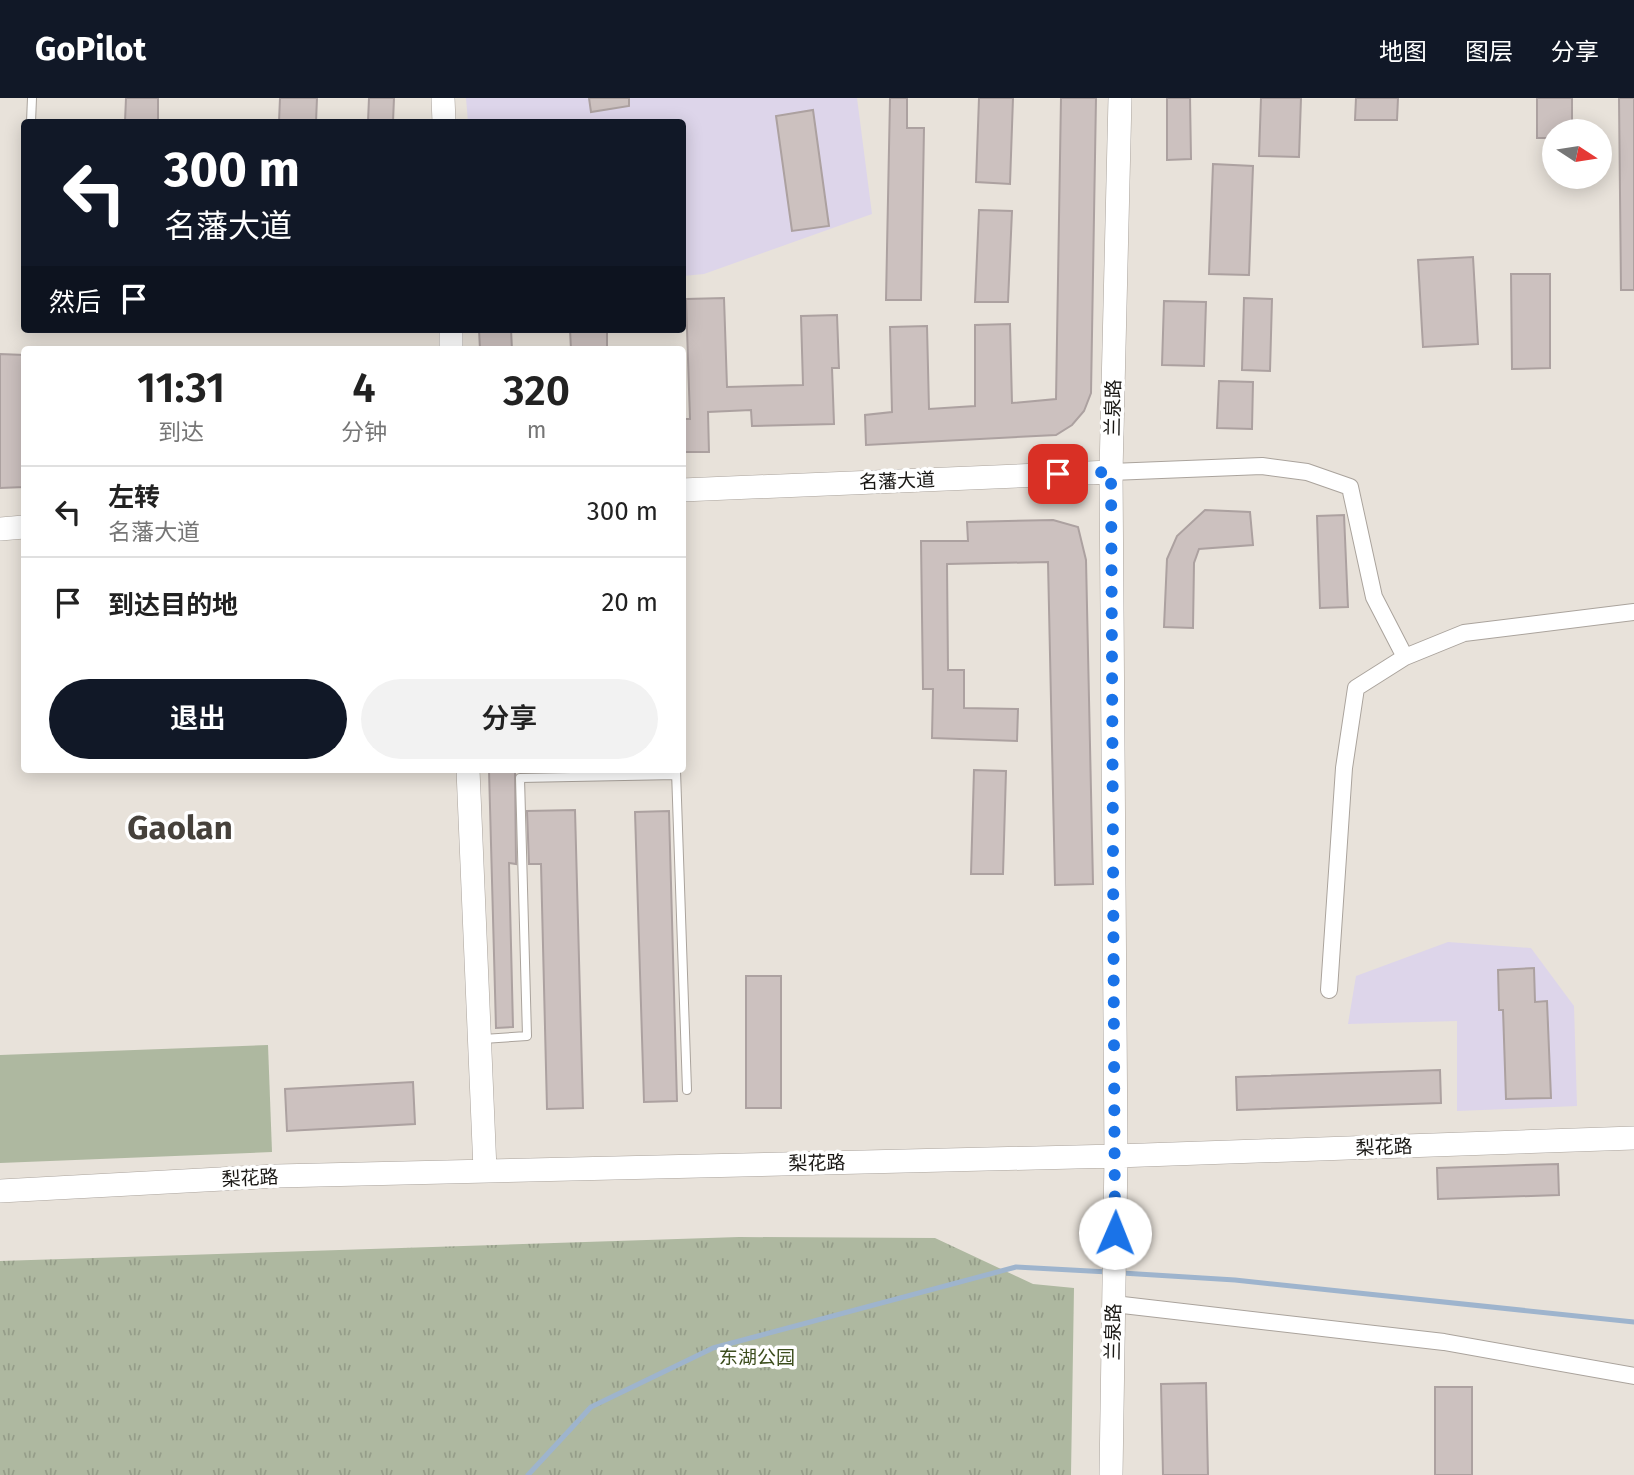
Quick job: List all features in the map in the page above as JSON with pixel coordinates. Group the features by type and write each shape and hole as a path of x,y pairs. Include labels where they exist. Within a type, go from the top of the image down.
{"main road":[{"path":"443,98 444,119"},
{"name":"兰泉路","path":"1111,1475 1116,1156 1111,472 1119,98"},
{"name":"名藩大道","path":"686,490 1111,472"},
{"path":"0,528 21,527"},
{"path":"468,773 485,1170"},
{"name":"梨花路","path":"0,1191 277,1176 1116,1156 1634,1138"}],"street":[{"path":"1111,472 1262,466 1307,472 1350,487 1374,597 1405,657"},
{"path":"1329,990 1344,768 1356,688 1405,657 1464,633 1634,612"},
{"path":"1114,1296 1444,1342 1634,1376"}],"lane":[{"path":"31,119 32,98"},
{"path":"480,1039 527,1036 520,778 650,773"},
{"path":"676,773 687,1090"}],"shaded area":[{"path":"466,98 857,98 872,214 704,274 686,276 686,119 468,119"},
{"path":"1448,942 1531,948 1574,1006 1577,1106 1457,1111 1457,1021 1348,1024 1356,976"}],"green space":[{"path":"268,1045 272,1152 0,1163 0,1055"},
{"name":"东湖公园","path":"739,1237 935,1238 1033,1284 1074,1288 1071,1475 0,1475 0,1261"}],"building":[{"path":"126,98 158,98 158,119 125,119"},
{"path":"280,98 317,98 316,119 279,119"},
{"path":"369,98 394,98 393,119 368,119"},
{"path":"589,98 629,98 629,106 591,112"},
{"path":"890,98 907,98 907,128 924,128 921,300 886,300"},
{"path":"979,98 1013,98 1010,184 976,182"},
{"path":"1061,98 1096,98 1091,393 1084,411 1072,425 1056,435 866,445 865,415 892,412 890,327 927,326 929,409 975,406 975,325 1010,324 1012,403 1056,399"},
{"path":"1167,98 1190,98 1191,159 1167,160"},
{"path":"1261,98 1301,98 1299,157 1259,156"},
{"path":"1356,98 1398,98 1397,120 1355,120"},
{"path":"1537,98 1572,98 1572,119 1542,119 1542,138 1537,138"},
{"path":"1619,98 1634,98 1634,290 1621,290"},
{"path":"813,110 829,226 792,231 776,116"},
{"path":"1213,164 1253,166 1249,275 1209,274"},
{"path":"979,210 1012,211 1008,302 975,302"},
{"path":"1473,257 1478,344 1423,347 1418,260"},
{"path":"1511,274 1550,274 1550,368 1512,369"},
{"path":"724,298 727,387 803,385 801,316 837,315 839,368 832,368 834,424 752,426 751,410 708,412 709,452 686,452 686,419 690,419 686,299"},
{"path":"1244,298 1272,299 1270,371 1242,370"},
{"path":"1164,301 1206,302 1204,366 1162,365"},
{"path":"479,333 511,333 512,346 480,346"},
{"path":"570,333 607,333 607,346 571,346"},
{"path":"0,354 21,355 21,487 0,488"},
{"path":"1219,381 1253,382 1252,429 1217,428"},
{"path":"1205,510 1250,512 1253,545 1199,549 1194,563 1193,628 1164,627 1167,559 1177,536"},
{"path":"1344,515 1348,607 1320,608 1317,516"},
{"path":"1053,520 1078,527 1086,560 1093,884 1055,885 1048,562 947,564 948,670 964,670 964,708 1018,709 1017,741 932,738 933,689 923,689 921,541 968,541 967,522"},
{"path":"974,770 1006,771 1003,874 971,874"},
{"path":"489,773 515,773 516,864 509,863 513,1027 496,1028"},
{"path":"575,810 583,1108 547,1109 541,864 529,864 527,811"},
{"path":"669,811 677,1101 644,1102 635,812"},
{"path":"1534,968 1535,1002 1547,1001 1551,1098 1506,1099 1503,1010 1499,1010 1498,970"},
{"path":"746,976 781,976 781,1108 746,1108"},
{"path":"1440,1070 1441,1103 1237,1110 1236,1077"},
{"path":"413,1082 415,1124 287,1131 285,1089"},
{"path":"1558,1164 1559,1195 1438,1199 1437,1168"},
{"path":"1206,1383 1208,1475 1163,1475 1161,1384"},
{"path":"1435,1387 1472,1387 1472,1475 1435,1475"}],"waterway":[{"path":"528,1475 591,1407 713,1348 1016,1267 1108,1272"},
{"path":"1122,1273 1235,1280 1634,1322"}],"district":[{"name":"Gaolan","path":"180,828"}],"route":[{"path":"1058,474 1111,472 1115,1233"}]}
